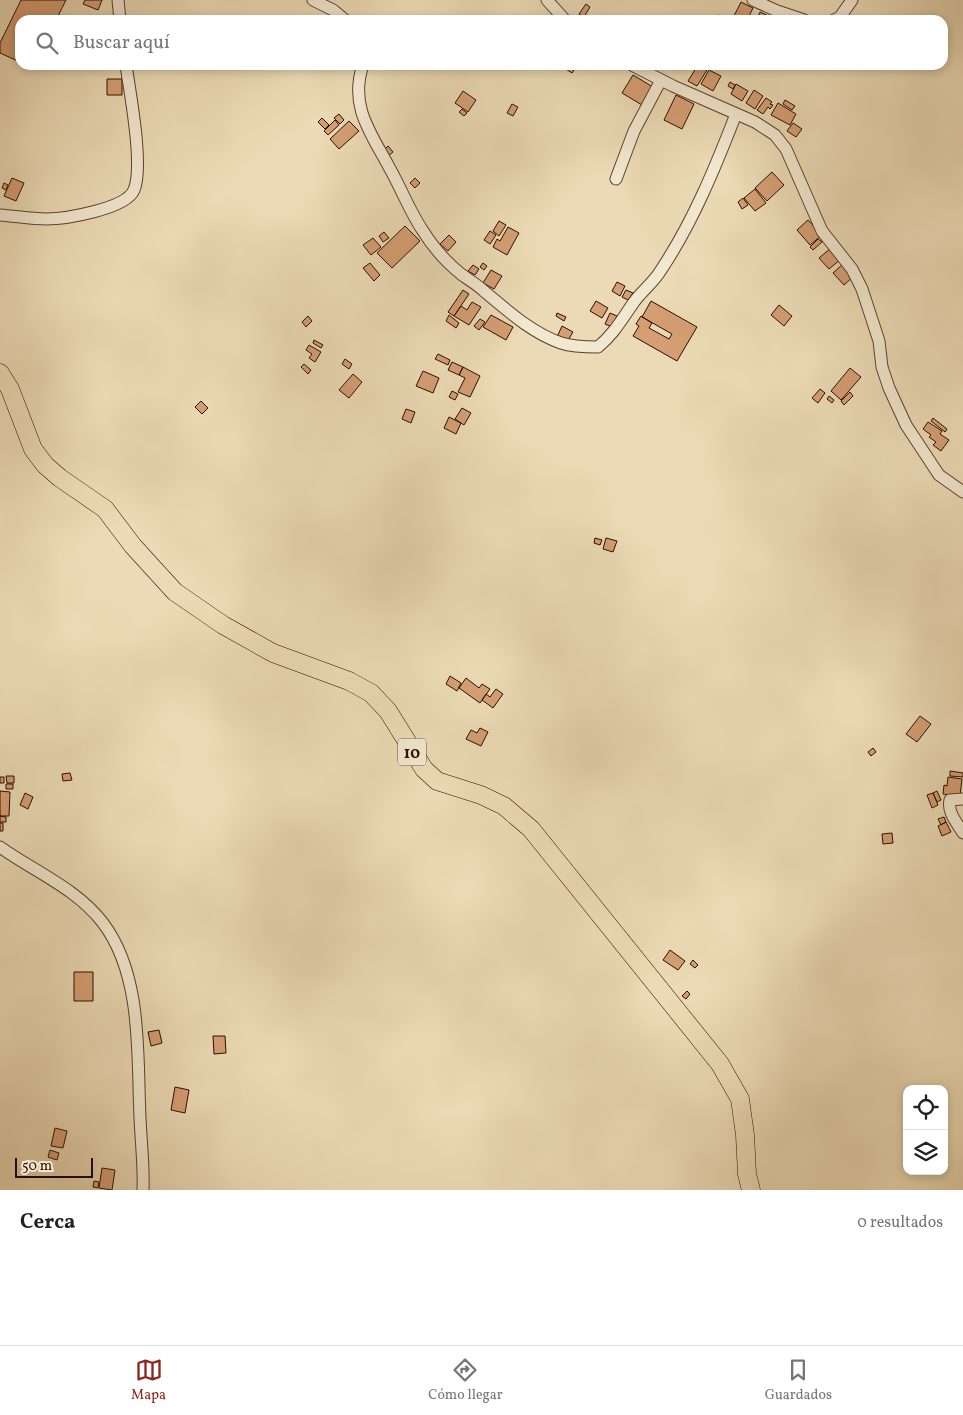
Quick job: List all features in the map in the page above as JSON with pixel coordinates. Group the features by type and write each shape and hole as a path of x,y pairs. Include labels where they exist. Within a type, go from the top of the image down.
{"main road":[{"name":"10","path":"0,373 10,389 33,449 45,465 104,509 133,546 176,592 223,625 273,653 349,681 371,693 388,711 424,769 437,781 481,795 504,806 531,830 720,1064 740,1099 745,1135 747,1174 751,1190"}],"street":[{"path":"118,0 120,15"},
{"path":"313,0 340,15"},
{"path":"547,0 560,15"},
{"path":"753,0 789,15"},
{"path":"841,15 852,0"},
{"path":"0,215 45,219 68,218 116,204 133,192 138,177 127,70"},
{"path":"363,70 358,90 360,107 370,136 387,163 422,230 438,251 461,274 511,314 542,334 561,343 578,347 598,347 611,336 634,302 660,271 685,229 708,184 736,114"},
{"path":"642,70 755,122 775,136 786,149 822,231 852,269 862,289 879,341 882,366 889,388 906,425 939,474 963,492"},
{"path":"616,179 634,131 661,80"},
{"path":"963,799 950,800 949,806 952,816 963,833"},
{"path":"0,847 61,885 86,905 103,924 117,947 126,970 136,1025 140,1139 144,1173 143,1190"}],"building":[{"path":"21,0 66,0 58,15 15,15 15,60 0,53 0,43"},
{"path":"85,0 102,0 98,10 83,4"},
{"path":"741,2 753,8 750,15 734,15"},
{"path":"586,4 590,7 585,15 579,14"},
{"path":"695,70 707,70 697,86 688,81"},
{"path":"709,70 721,76 713,91 701,84"},
{"path":"633,75 653,87 642,105 622,93"},
{"path":"107,79 122,79 122,95 107,95"},
{"path":"730,82 735,85 733,89 728,86"},
{"path":"736,84 748,91 742,101 731,94"},
{"path":"754,90 763,96 755,109 746,103"},
{"path":"463,91 476,100 468,112 455,103"},
{"path":"676,95 694,104 682,129 664,120"},
{"path":"766,98 773,105 770,109 768,107 763,114 757,110"},
{"path":"785,100 795,106 792,110 783,104"},
{"path":"778,103 796,114 790,125 771,115"},
{"path":"512,104 518,107 513,116 507,113"},
{"path":"462,109 467,113 464,116 459,112"},
{"path":"339,114 344,120 340,124 334,118"},
{"path":"322,118 329,125 325,129 318,122"},
{"path":"335,120 339,125 328,135 324,131"},
{"path":"349,121 359,131 339,149 330,139"},
{"path":"793,123 802,129 796,137 787,131"},
{"path":"388,146 393,152 387,157 382,152"},
{"path":"772,172 784,185 767,201 755,188"},
{"path":"12,178 24,183 16,201 4,196"},
{"path":"415,178 420,183 415,188 410,183"},
{"path":"4,183 8,185 6,190 2,188"},
{"path":"755,189 766,203 755,211 744,198"},
{"path":"743,198 748,205 742,209 738,202"},
{"path":"808,220 822,235 810,245 797,230"},
{"path":"499,221 506,225 499,236 493,231"},
{"path":"405,226 420,241 392,268 377,253"},
{"path":"508,227 519,233 507,255 493,247 497,239 500,241"},
{"path":"490,231 496,235 490,244 484,240"},
{"path":"384,232 389,238 383,242 379,236"},
{"path":"449,235 456,242 448,251 440,244"},
{"path":"373,238 381,247 371,255 363,245"},
{"path":"818,239 822,242 813,250 810,247"},
{"path":"831,248 841,259 829,269 819,258"},
{"path":"370,263 380,275 374,281 363,268"},
{"path":"483,263 487,266 484,270 480,267"},
{"path":"843,264 854,276 844,285 833,273"},
{"path":"473,265 479,269 475,275 468,271"},
{"path":"491,270 502,276 494,289 483,283"},
{"path":"617,282 625,286 620,296 612,291"},
{"path":"463,290 469,294 454,316 448,312"},
{"path":"626,290 633,293 628,300 622,297"},
{"path":"596,301 608,308 602,318 590,311"},
{"path":"651,301 697,327 677,361 633,336 639,326 636,324","holes":["647,320 672,334 669,339 649,328 652,323"]},
{"path":"472,302 481,307 469,325 454,316 461,306 467,310"},
{"path":"779,305 792,316 784,326 771,315"},
{"path":"557,313 566,317 564,321 556,316"},
{"path":"610,313 617,316 612,327 605,324"},
{"path":"449,315 459,323 456,328 446,321"},
{"path":"491,315 513,327 506,340 483,327"},
{"path":"308,316 312,321 306,327 302,322"},
{"path":"480,319 485,322 479,330 474,326"},
{"path":"562,326 573,332 567,342 557,337"},
{"path":"314,340 323,345 321,348 313,343"},
{"path":"309,345 321,352 315,362 309,358 312,354 306,350"},
{"path":"438,354 450,360 448,365 435,359"},
{"path":"345,359 352,364 349,369 342,364"},
{"path":"452,362 463,367 459,375 448,370"},
{"path":"304,364 311,370 308,374 301,367"},
{"path":"463,367 480,376 470,397 458,392 465,378 459,375"},
{"path":"850,368 861,377 841,400 831,391"},
{"path":"423,371 439,378 433,393 416,386"},
{"path":"353,374 362,382 349,398 339,390"},
{"path":"820,389 825,393 818,403 812,398"},
{"path":"452,391 458,394 455,400 449,397"},
{"path":"850,392 853,396 844,405 841,401"},
{"path":"829,396 834,400 832,403 827,399"},
{"path":"201,401 208,408 202,414 195,407"},
{"path":"462,408 471,413 464,425 455,419"},
{"path":"406,409 415,412 411,423 402,419"},
{"path":"449,417 461,423 456,434 444,428"},
{"path":"933,418 947,429 945,432 931,421"},
{"path":"928,422 942,431 940,434 949,440 941,451 933,445 936,442 929,437 931,435 923,429"},
{"path":"595,538 602,540 600,545 594,543"},
{"path":"606,538 617,541 613,552 603,549"},
{"path":"450,676 461,683 457,691 446,684"},
{"path":"466,678 479,688 482,684 490,689 480,703 459,688"},
{"path":"496,689 503,694 493,708 482,700 486,694 490,697"},
{"path":"920,716 931,724 917,742 906,734"},
{"path":"480,728 488,732 481,746 466,739 471,730 477,733"},
{"path":"873,748 876,752 871,756 868,752"},
{"path":"950,771 963,773 963,777 950,776"},
{"path":"70,773 72,780 63,781 62,774"},
{"path":"6,776 14,776 14,783 7,783"},
{"path":"0,777 4,777 4,783 0,783"},
{"path":"948,777 962,779 960,796 943,794 944,785 947,786"},
{"path":"6,784 13,784 13,789 6,789"},
{"path":"0,791 10,792 9,816 0,816"},
{"path":"937,791 941,800 937,802 933,793"},
{"path":"25,793 33,797 28,809 20,805"},
{"path":"933,793 938,805 932,808 927,795"},
{"path":"0,816 6,817 6,822 0,822"},
{"path":"944,817 946,822 941,825 938,819"},
{"path":"946,822 951,832 942,836 938,826"},
{"path":"0,823 3,823 3,831 0,831"},
{"path":"892,833 893,843 883,844 882,834"},
{"path":"670,950 685,961 678,970 663,960"},
{"path":"693,960 698,965 695,968 690,964"},
{"path":"74,972 93,972 93,1001 74,1001"},
{"path":"687,991 690,994 686,999 682,996"},
{"path":"159,1030 162,1043 151,1046 148,1032"},
{"path":"213,1036 225,1036 226,1053 214,1054"},
{"path":"175,1087 189,1090 185,1113 171,1110"},
{"path":"55,1128 67,1131 63,1148 51,1146"},
{"path":"50,1150 59,1153 57,1160 48,1157"},
{"path":"102,1168 115,1170 112,1190 99,1188"},
{"path":"94,1181 99,1182 98,1188 93,1187"}]}
